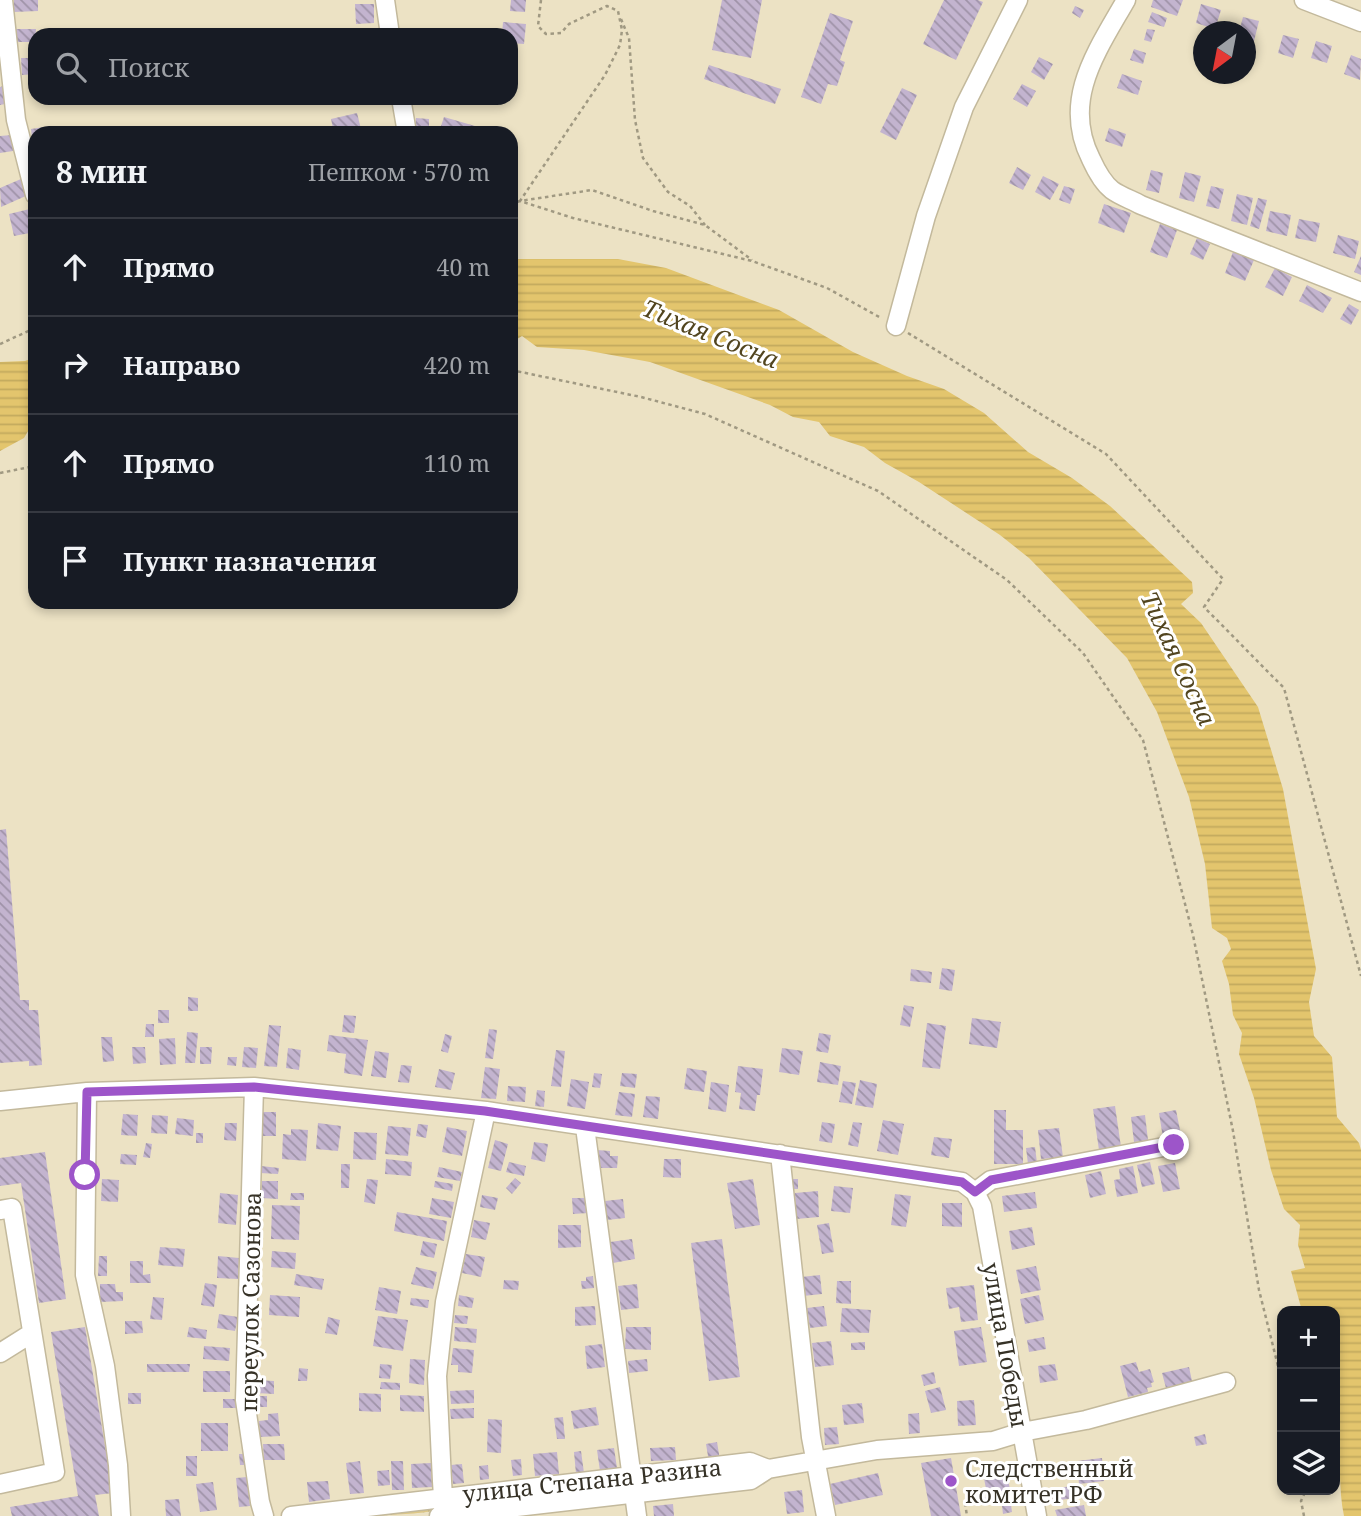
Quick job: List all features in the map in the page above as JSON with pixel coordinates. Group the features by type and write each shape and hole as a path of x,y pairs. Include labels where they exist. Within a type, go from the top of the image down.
{"street":[{"path":"3,0 16,120 28,167"},
{"path":"385,0 389,28"},
{"path":"896,326 926,215 964,107 1018,0"},
{"path":"1126,0 1087,71 1080,99 1082,142 1097,171 1111,190 1141,205 1361,292"},
{"path":"1304,0 1361,22"},
{"path":"402,105 406,126"},
{"path":"0,1101 87,1092 254,1087 485,1111 780,1154 969,1187 991,1180 1174,1145"},
{"name":"переулок Сазонова","path":"254,1087 245,1400 264,1516"},
{"path":"87,1092 85,1275 104,1366 118,1465 121,1516"},
{"path":"446,1516 437,1376 445,1302 485,1111"},
{"path":"585,1127 637,1516"},
{"path":"780,1154 815,1461 826,1516"},
{"name":"улица Победы","path":"969,1187 982,1206 1037,1516"},
{"path":"0,1210 12,1208 55,1472 0,1484"},
{"path":"0,1353 32,1333"},
{"name":"улица Степана Разина","path":"290,1516 443,1497 633,1484 751,1480 768,1469 877,1450 993,1441 1226,1382"},
{"name":"улица Степана Разина","path":"446,1516 633,1484"}],"path":[{"path":"541,0 538,26 546,34 561,33 569,24 607,6 618,11 629,38 635,120 643,158 668,192 690,206 705,225 752,261"},
{"path":"520,201 605,75 620,45 622,30 618,11"},
{"path":"520,201 592,190 705,225"},
{"path":"520,201 573,218 752,261 827,288 896,326 1106,454 1223,579 1205,607 1284,688 1361,976"},
{"path":"0,344 28,331"},
{"path":"518,371 641,397 705,414 878,491 1007,580 1083,653 1143,740 1193,935 1233,1131 1259,1290 1279,1369"},
{"path":"0,473 28,467"},
{"path":"1304,1495 1301,1501 1304,1516"},
{"path":"965,1503 967,1516"}],"green space":[{"path":"436,1502 442,1508 421,1513 330,1516"}],"water":[{"name":"Тихая Сосна","path":"518,259 618,259 666,268 779,310 853,352 944,389 984,413 1028,452 1072,478 1110,506 1192,582 1193,593 1181,604 1201,623 1258,707 1283,789 1316,969 1309,1002 1314,1036 1332,1057 1337,1117 1359,1143 1361,1150 1361,1516 1344,1516 1342,1506 1340,1306 1301,1306 1291,1271 1305,1268 1298,1245 1300,1225 1284,1209 1271,1170 1254,1098 1239,1054 1242,1033 1233,1015 1229,984 1222,961 1231,949 1227,938 1212,928 1205,864 1189,797 1157,712 1127,658 1029,558 1000,535 864,447 830,436 819,422 793,417 770,405 650,362 584,350 537,347 522,336 518,339"},
{"path":"28,360 28,431 24,438 0,451 0,362"}],"building":[{"path":"14,0 38,0 38,11 14,12"},
{"path":"511,0 526,0 525,12 510,11"},
{"path":"722,0 762,0 751,58 712,50"},
{"path":"944,0 983,2 956,60 923,44"},
{"path":"1153,0 1183,0 1177,16 1151,7"},
{"path":"355,4 374,4 374,23 356,24"},
{"path":"1201,4 1221,10 1218,21 1197,21"},
{"path":"1075,6 1084,10 1080,18 1072,13"},
{"path":"1152,12 1167,18 1164,27 1148,22"},
{"path":"830,13 853,21 840,60 845,62 837,86 828,84 821,104 801,97"},
{"path":"1243,17 1259,21 1256,33 1256,21 1242,21"},
{"path":"503,22 526,24 524,44 518,44 518,28 503,28"},
{"path":"16,29 28,29 28,42 16,42"},
{"path":"1147,29 1155,30 1151,42 1144,40"},
{"path":"1283,35 1299,39 1293,58 1278,53"},
{"path":"1316,41 1332,46 1327,63 1311,58"},
{"path":"1134,49 1146,53 1143,64 1130,60"},
{"path":"1351,55 1361,59 1360,80 1344,74"},
{"path":"1039,57 1053,64 1044,80 1031,72"},
{"path":"21,58 28,58 28,75 22,75"},
{"path":"709,65 781,89 775,104 704,79"},
{"path":"1122,74 1142,81 1138,95 1117,88"},
{"path":"1022,84 1036,91 1027,107 1013,99"},
{"path":"3,86 5,104 0,105 0,87"},
{"path":"902,88 917,95 896,140 880,132"},
{"path":"357,113 360,126 332,126 331,119"},
{"path":"444,117 475,126 441,126"},
{"path":"416,118 429,119 429,126 415,126"},
{"path":"1109,128 1126,134 1122,147 1105,141"},
{"path":"12,135 13,151 0,153 0,136"},
{"path":"1017,167 1031,175 1023,190 1009,183"},
{"path":"1151,170 1163,173 1159,193 1146,190"},
{"path":"1185,172 1201,176 1194,202 1179,198"},
{"path":"1043,176 1059,184 1050,200 1035,192"},
{"path":"21,179 28,195 1,207 0,188"},
{"path":"1064,186 1075,189 1070,204 1059,200"},
{"path":"1211,186 1224,189 1219,209 1206,206"},
{"path":"1237,194 1253,198 1247,225 1231,221"},
{"path":"1258,198 1267,200 1259,229 1250,226"},
{"path":"1104,204 1131,213 1124,233 1098,223"},
{"path":"28,209 28,233 14,236 9,214"},
{"path":"1270,211 1291,215 1287,236 1266,231"},
{"path":"1299,219 1320,223 1316,242 1295,238"},
{"path":"1160,224 1177,230 1167,258 1150,252"},
{"path":"1338,235 1359,241 1355,259 1333,253"},
{"path":"1197,238 1210,244 1203,260 1190,254"},
{"path":"1233,252 1254,260 1245,281 1225,273"},
{"path":"1361,256 1361,275 1354,272"},
{"path":"1275,268 1292,277 1283,296 1265,287"},
{"path":"1307,285 1332,298 1323,313 1299,301"},
{"path":"1349,304 1359,310 1351,325 1340,319"},
{"path":"6,829 20,1000 29,1000 29,1010 38,1010 42,1065 29,1066 29,1061 0,1063 0,830"},
{"path":"942,968 955,970 952,991 939,989"},
{"path":"911,969 932,972 931,983 910,981"},
{"path":"188,997 198,998 198,1011 188,1011"},
{"path":"904,1005 914,1007 910,1027 900,1025"},
{"path":"158,1010 169,1010 169,1023 158,1023"},
{"path":"344,1015 356,1016 354,1033 342,1032"},
{"path":"972,1018 1001,1022 997,1048 969,1044"},
{"path":"927,1023 946,1026 940,1069 922,1067"},
{"path":"146,1024 154,1024 154,1037 145,1037"},
{"path":"269,1025 281,1026 277,1067 264,1066"},
{"path":"489,1029 497,1030 493,1059 485,1058"},
{"path":"187,1032 198,1033 195,1063 185,1063"},
{"path":"819,1033 831,1035 828,1053 816,1051"},
{"path":"445,1034 452,1036 448,1053 441,1051"},
{"path":"329,1035 368,1040 362,1076 344,1073 346,1054 327,1051"},
{"path":"101,1037 112,1037 114,1061 103,1062"},
{"path":"175,1038 176,1064 160,1065 159,1039"},
{"path":"132,1047 145,1047 146,1063 133,1064"},
{"path":"200,1047 212,1047 211,1064 200,1064"},
{"path":"244,1047 258,1048 256,1068 242,1067"},
{"path":"288,1048 301,1050 299,1070 286,1068"},
{"path":"782,1048 803,1051 799,1075 779,1072"},
{"path":"556,1050 565,1051 561,1087 551,1086"},
{"path":"375,1051 389,1053 386,1078 371,1076"},
{"path":"228,1057 237,1057 236,1066 227,1065"},
{"path":"820,1062 841,1066 838,1085 817,1082"},
{"path":"401,1065 412,1066 409,1083 398,1082"},
{"path":"738,1066 763,1069 755,1111 739,1109 741,1093 735,1092"},
{"path":"485,1067 500,1069 496,1099 481,1098"},
{"path":"687,1068 707,1071 704,1092 684,1089"},
{"path":"439,1069 455,1073 451,1090 435,1087"},
{"path":"594,1073 602,1074 600,1088 592,1087"},
{"path":"622,1073 637,1074 635,1088 620,1086"},
{"path":"571,1079 589,1082 585,1109 567,1106"},
{"path":"860,1080 877,1084 873,1108 855,1105"},
{"path":"843,1081 856,1083 852,1104 839,1102"},
{"path":"711,1082 729,1085 726,1112 708,1109"},
{"path":"508,1086 526,1087 525,1102 507,1101"},
{"path":"537,1090 545,1091 544,1107 535,1106"},
{"path":"619,1092 635,1094 632,1117 615,1115"},
{"path":"646,1096 660,1097 658,1119 643,1117"},
{"path":"1115,1106 1121,1147 1099,1150 1093,1109"},
{"path":"994,1110 1006,1110 1006,1130 1023,1130 1023,1164 994,1164"},
{"path":"1176,1110 1181,1135 1163,1138 1159,1113"},
{"path":"261,1112 276,1112 276,1136 261,1136"},
{"path":"123,1114 138,1115 137,1136 121,1135"},
{"path":"152,1115 168,1116 167,1134 151,1133"},
{"path":"1145,1115 1148,1140 1134,1142 1131,1117"},
{"path":"177,1118 194,1120 193,1136 175,1134"},
{"path":"883,1120 904,1124 898,1155 877,1151"},
{"path":"822,1122 835,1124 832,1143 819,1141"},
{"path":"853,1122 862,1123 858,1147 848,1145"},
{"path":"225,1123 237,1123 236,1141 224,1140"},
{"path":"318,1123 341,1126 338,1151 316,1149"},
{"path":"418,1124 428,1125 426,1138 416,1136"},
{"path":"388,1126 411,1128 408,1156 385,1154"},
{"path":"447,1127 467,1131 462,1156 442,1152"},
{"path":"1059,1128 1063,1157 1041,1159 1038,1130"},
{"path":"291,1129 308,1130 306,1161 282,1159 283,1134 291,1135"},
{"path":"354,1132 377,1133 376,1160 353,1159"},
{"path":"196,1133 203,1133 203,1143 196,1143"},
{"path":"934,1137 952,1139 949,1158 931,1155"},
{"path":"495,1140 508,1144 501,1171 488,1168"},
{"path":"534,1142 548,1144 545,1162 531,1159"},
{"path":"146,1143 152,1144 150,1158 143,1157"},
{"path":"1035,1147 1037,1163 1028,1164 1026,1148"},
{"path":"597,1150 610,1151 610,1156 618,1156 617,1168 596,1168"},
{"path":"45,1152 66,1299 39,1303 21,1183 0,1186 0,1158"},
{"path":"121,1154 137,1155 136,1165 120,1164"},
{"path":"386,1159 412,1162 411,1176 385,1174"},
{"path":"664,1159 681,1159 681,1178 663,1177"},
{"path":"509,1162 526,1166 524,1176 506,1172"},
{"path":"1150,1162 1155,1184 1142,1187 1137,1165"},
{"path":"1175,1163 1180,1189 1163,1192 1158,1166"},
{"path":"341,1164 350,1164 349,1188 341,1188"},
{"path":"261,1166 279,1168 278,1174 260,1173"},
{"path":"1133,1166 1138,1193 1117,1197 1114,1180 1120,1179 1119,1169"},
{"path":"439,1167 462,1172 460,1181 437,1177"},
{"path":"1101,1171 1106,1194 1090,1198 1085,1175"},
{"path":"515,1178 521,1183 512,1194 506,1188"},
{"path":"102,1179 119,1180 118,1202 101,1201"},
{"path":"367,1179 378,1180 375,1204 364,1202"},
{"path":"753,1179 760,1225 735,1229 727,1183"},
{"path":"790,1179 798,1179 798,1189 790,1189"},
{"path":"262,1181 278,1181 278,1199 261,1198"},
{"path":"435,1181 453,1184 452,1191 434,1187"},
{"path":"834,1186 853,1188 850,1213 831,1211"},
{"path":"818,1191 819,1217 796,1219 795,1193"},
{"path":"1035,1192 1037,1208 1004,1212 1002,1196"},
{"path":"220,1193 238,1195 236,1225 218,1223"},
{"path":"291,1193 304,1193 304,1200 290,1200"},
{"path":"895,1194 911,1196 906,1227 891,1225"},
{"path":"482,1195 498,1198 495,1210 480,1207"},
{"path":"432,1198 454,1202 451,1218 429,1214"},
{"path":"572,1198 587,1198 588,1213 573,1214"},
{"path":"623,1199 625,1218 607,1220 605,1201"},
{"path":"942,1203 962,1203 962,1227 942,1226"},
{"path":"272,1205 300,1206 299,1240 271,1239"},
{"path":"397,1212 447,1221 444,1241 394,1231"},
{"path":"474,1220 490,1223 486,1240 471,1237"},
{"path":"829,1223 834,1252 822,1254 817,1225"},
{"path":"558,1225 581,1225 581,1247 558,1248"},
{"path":"1032,1227 1035,1245 1012,1250 1009,1231"},
{"path":"632,1239 635,1259 613,1263 610,1242"},
{"path":"722,1239 740,1377 709,1381 691,1243"},
{"path":"423,1241 437,1244 434,1258 420,1255"},
{"path":"160,1247 185,1249 183,1267 158,1265"},
{"path":"272,1251 296,1253 295,1269 271,1267"},
{"path":"466,1254 485,1257 481,1277 462,1273"},
{"path":"99,1256 107,1256 107,1276 98,1276"},
{"path":"218,1256 239,1258 238,1279 217,1278"},
{"path":"130,1261 143,1261 143,1275 150,1274 151,1283 130,1283"},
{"path":"1036,1266 1041,1290 1021,1294 1016,1270"},
{"path":"416,1267 437,1272 433,1289 411,1284"},
{"path":"296,1274 324,1279 322,1290 294,1285"},
{"path":"820,1275 822,1294 803,1296 801,1277"},
{"path":"593,1276 594,1288 582,1289 581,1281"},
{"path":"504,1280 519,1281 518,1290 503,1289"},
{"path":"837,1281 851,1281 851,1304 836,1303"},
{"path":"205,1283 217,1285 214,1307 201,1305"},
{"path":"100,1284 115,1284 116,1292 123,1292 123,1301 100,1302"},
{"path":"637,1284 639,1308 621,1310 618,1286"},
{"path":"974,1285 978,1320 961,1322 959,1307 949,1309 946,1288"},
{"path":"379,1287 401,1291 397,1314 375,1310"},
{"path":"270,1295 300,1297 299,1317 269,1315"},
{"path":"459,1295 474,1298 472,1308 458,1306"},
{"path":"1039,1295 1044,1320 1025,1324 1020,1299"},
{"path":"153,1297 164,1298 162,1320 150,1319"},
{"path":"411,1298 429,1300 428,1308 410,1305"},
{"path":"595,1306 596,1325 575,1326 575,1307"},
{"path":"824,1306 827,1326 810,1328 807,1308"},
{"path":"842,1308 871,1310 869,1333 840,1332"},
{"path":"219,1314 238,1317 235,1331 217,1328"},
{"path":"455,1315 468,1316 467,1324 454,1323"},
{"path":"378,1316 408,1320 403,1351 373,1346"},
{"path":"328,1317 340,1320 337,1335 325,1333"},
{"path":"125,1321 142,1321 143,1333 125,1334"},
{"path":"85,1327 113,1493 95,1495 99,1516 12,1516 10,1507 78,1496 51,1332"},
{"path":"189,1327 207,1330 206,1339 187,1337"},
{"path":"455,1327 477,1329 476,1343 454,1341"},
{"path":"626,1327 651,1327 651,1350 625,1349"},
{"path":"981,1327 987,1362 959,1366 954,1331"},
{"path":"1044,1337 1046,1349 1029,1352 1027,1340"},
{"path":"831,1341 834,1365 815,1367 812,1343"},
{"path":"865,1342 865,1350 851,1350 851,1343"},
{"path":"602,1344 605,1367 587,1369 585,1346"},
{"path":"204,1346 230,1348 229,1361 203,1359"},
{"path":"453,1348 474,1350 472,1373 458,1372 458,1365 451,1365"},
{"path":"410,1359 425,1360 424,1385 409,1383"},
{"path":"647,1359 648,1371 629,1373 628,1361"},
{"path":"1136,1362 1139,1372 1150,1369 1154,1382 1151,1383 1152,1387 1147,1388 1148,1392 1128,1397 1120,1366"},
{"path":"147,1364 190,1364 189,1372 147,1372"},
{"path":"380,1364 392,1365 390,1379 379,1378"},
{"path":"1055,1364 1058,1380 1040,1383 1038,1366"},
{"path":"1189,1367 1192,1381 1166,1388 1162,1373"},
{"path":"299,1368 308,1369 307,1381 298,1381"},
{"path":"203,1371 230,1371 230,1392 203,1392"},
{"path":"934,1372 936,1383 924,1386 921,1375"},
{"path":"256,1380 274,1381 274,1394 256,1393"},
{"path":"381,1382 400,1383 400,1390 380,1389"},
{"path":"940,1387 946,1410 931,1413 925,1391"},
{"path":"474,1390 474,1403 451,1404 450,1391"},
{"path":"128,1393 141,1393 141,1404 128,1404"},
{"path":"359,1393 381,1394 381,1412 359,1411"},
{"path":"400,1395 424,1396 424,1412 400,1411"},
{"path":"257,1396 267,1396 267,1407 257,1407"},
{"path":"223,1399 235,1399 236,1408 223,1408"},
{"path":"974,1400 976,1425 958,1426 957,1401"},
{"path":"862,1403 864,1423 844,1425 842,1405"},
{"path":"596,1407 599,1425 574,1429 571,1411"},
{"path":"474,1408 474,1418 451,1419 450,1409"},
{"path":"278,1413 280,1436 260,1437 259,1421 268,1420 268,1414"},
{"path":"919,1413 920,1433 909,1434 908,1414"},
{"path":"563,1417 565,1439 557,1439 554,1418"},
{"path":"488,1419 502,1420 501,1453 487,1452"},
{"path":"201,1423 228,1423 228,1451 201,1451"},
{"path":"837,1427 839,1444 825,1445 824,1428"},
{"path":"1205,1434 1207,1444 1196,1446 1194,1437"},
{"path":"717,1442 720,1460 709,1462 706,1444"},
{"path":"263,1444 284,1444 285,1460 264,1460"},
{"path":"675,1447 676,1460 651,1461 650,1448"},
{"path":"614,1448 617,1468 600,1471 597,1450"},
{"path":"581,1451 584,1473 576,1474 574,1452"},
{"path":"557,1452 559,1474 535,1476 533,1454"},
{"path":"239,1454 245,1454 246,1465 240,1465"},
{"path":"186,1456 197,1456 197,1476 186,1476"},
{"path":"951,1458 961,1516 931,1516 921,1463"},
{"path":"1102,1458 1104,1481 1079,1484 1077,1461"},
{"path":"521,1459 522,1475 513,1476 511,1460"},
{"path":"360,1461 364,1493 350,1494 346,1463"},
{"path":"391,1461 403,1461 404,1490 392,1490"},
{"path":"431,1463 432,1487 412,1488 411,1464"},
{"path":"1005,1463 1010,1490 987,1494 982,1468"},
{"path":"462,1464 464,1483 453,1484 451,1465"},
{"path":"488,1465 489,1479 480,1480 479,1466"},
{"path":"389,1470 390,1485 378,1486 377,1471"},
{"path":"878,1473 883,1495 835,1505 830,1484"},
{"path":"247,1477 250,1506 239,1507 236,1478"},
{"path":"328,1481 330,1499 309,1502 307,1482"},
{"path":"213,1482 217,1510 200,1512 196,1484"},
{"path":"1072,1486 1074,1498 1053,1501 1051,1489"},
{"path":"802,1490 804,1512 787,1514 784,1492"},
{"path":"1009,1495 1010,1501 1000,1503 998,1497"},
{"path":"976,1497 987,1497 987,1503 976,1503"},
{"path":"179,1499 181,1516 166,1516 165,1500"},
{"path":"673,1504 674,1516 654,1516 653,1506"},
{"path":"1011,1505 1012,1512 1003,1514 1002,1506"},
{"path":"1084,1505 1086,1516 1057,1516 1055,1510"}],"place":[{"name":"Следственный комитет РФ","path":"951,1481"}],"route":[{"path":"85,1175 87,1092 254,1087 485,1111 962,1182 975,1192 991,1180 1174,1145"}]}
